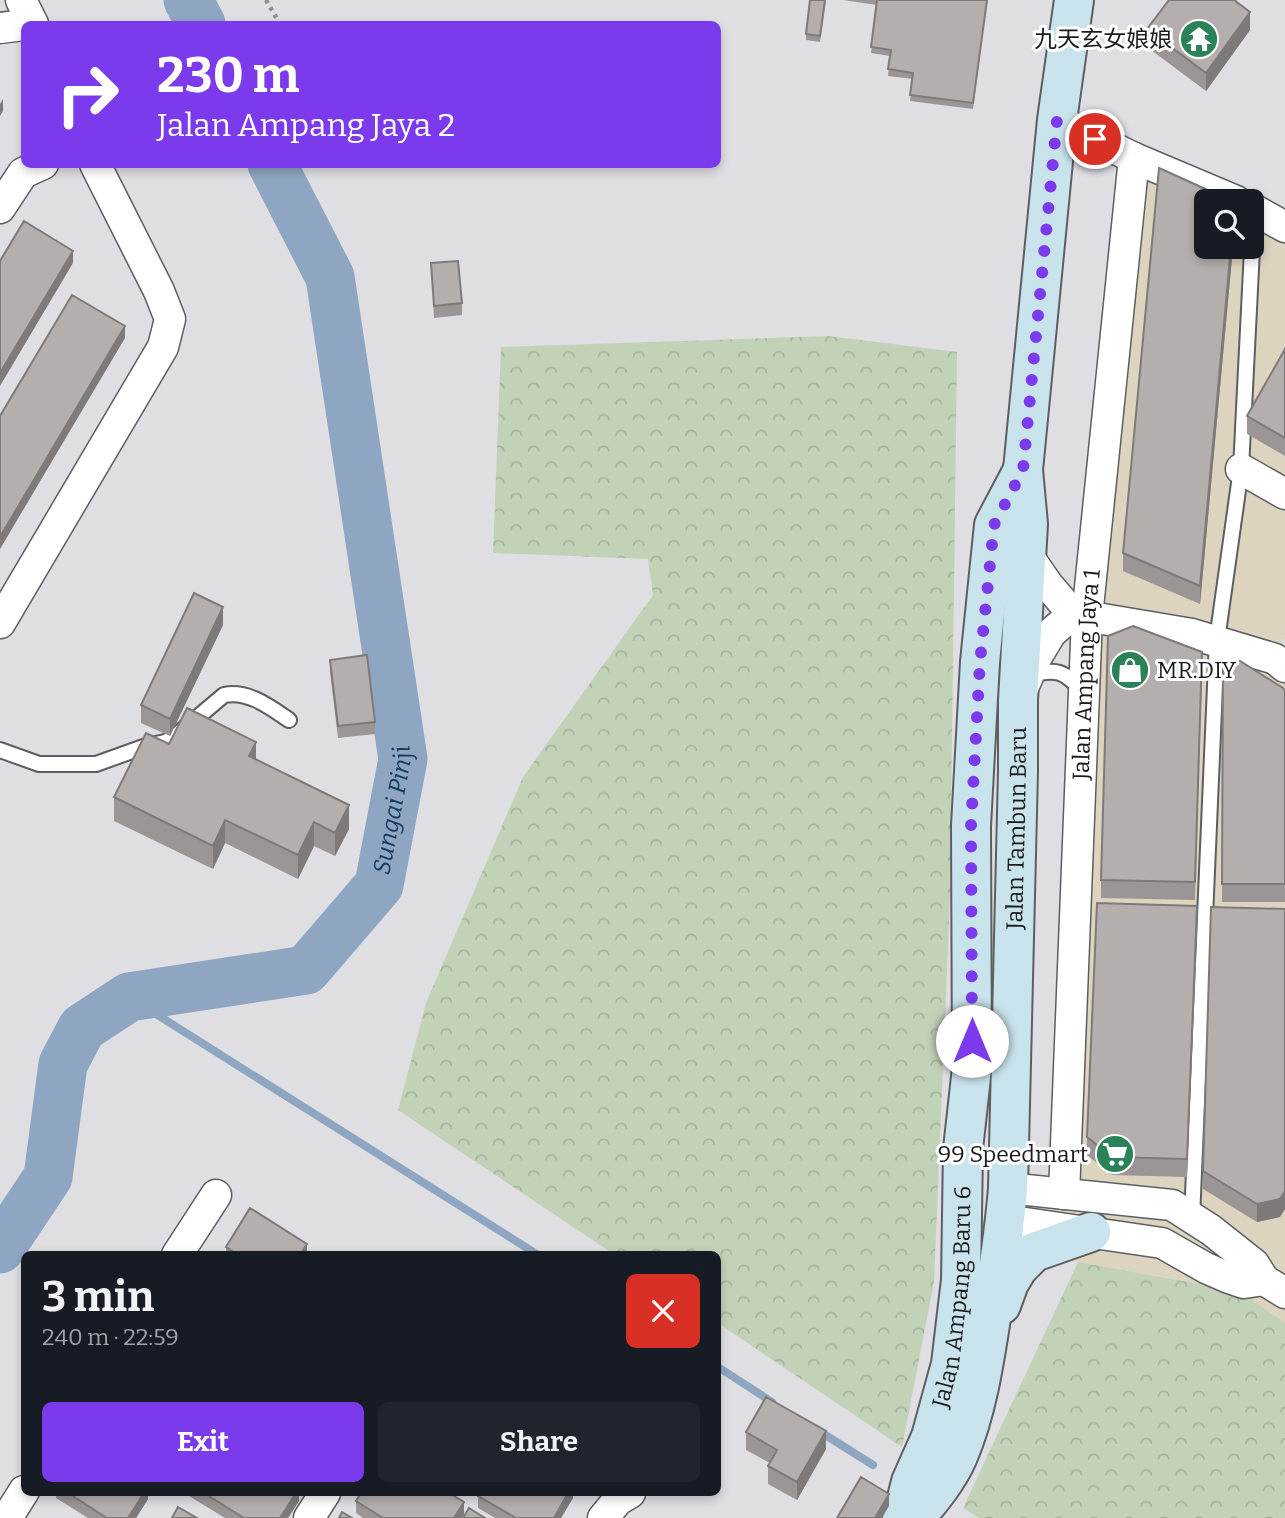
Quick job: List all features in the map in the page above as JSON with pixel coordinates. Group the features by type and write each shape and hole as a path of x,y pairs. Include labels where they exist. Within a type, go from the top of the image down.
{"main road":[{"name":"Jalan Tambun Baru","path":"1002,1204 1023,688 1027,524 1023,470 1057,120 1074,0"},
{"name":"Jalan Tambun Baru","path":"972,1068 971,826 980,662 994,525 1023,470"},
{"path":"931,1437 957,1391 975,1287 978,1235 1002,1204 972,1068"},
{"name":"Jalan Ampang Baru 6","path":"902,1518 911,1482 931,1437 951,1364 961,1280 963,1149 972,1068"},
{"name":"Jalan Ampang Baru 6","path":"915,1518 936,1493 957,1458 974,1413 988,1338 1002,1204"},
{"path":"988,1338 1009,1283 1018,1268 1034,1252 1091,1232"}],"street":[{"path":"21,0 31,21"},
{"path":"0,28 21,25"},
{"path":"1057,120 1133,158 1207,189"},
{"name":"Jalan Ampang Jaya 1","path":"1064,1194 1082,909 1083,692 1080,616 1133,158"},
{"path":"0,208 23,173 34,168"},
{"path":"0,622 163,347 170,318 97,168"},
{"path":"1264,215 1285,227"},
{"path":"1241,469 1285,494"},
{"path":"1026,553 1048,584 1080,616 1192,634 1217,640 1282,664"},
{"path":"1023,688 1036,657 1051,633 1080,616"},
{"path":"1002,1204 1064,1194 1172,1205 1211,1230 1254,1264 1275,1287"},
{"path":"180,1251 216,1195"},
{"path":"1002,1204 1091,1232 1162,1243 1229,1278 1275,1287"},
{"path":"7,1518 21,1496"},
{"path":"309,1518 323,1496"},
{"path":"603,1518 625,1496"}],"lane":[{"path":"1192,1218 1217,640 1241,469 1246,259"},
{"path":"1023,688 1047,670 1062,673 1074,681 1083,692"},
{"path":"0,750 39,764 96,764 173,738 224,695 233,693 261,701 289,720"}],"path":[{"path":"266,0 279,21"}],"shaded area":[{"path":"1127,145 1194,192 1194,259 1264,259 1264,222 1285,234 1285,638 1282,644 1285,646 1285,1323 1239,1291 1051,1257"}],"green space":[{"path":"828,336 957,352 950,898 934,1282 902,1447 721,1325 721,1251 609,1251 398,1110 426,1003 523,777 653,595 648,559 493,553 501,347"},
{"path":"1078,1262 1239,1291 1285,1323 1285,1518 979,1518 963,1508"}],"building":[{"path":"810,0 825,0 820,36 806,34"},
{"path":"877,0 987,0 973,103 910,95 913,73 888,69 891,50 871,47"},
{"name":"九天玄女娘娘","path":"1169,0 1234,0 1250,12 1206,73 1147,29"},
{"path":"1159,168 1205,189 1194,189 1194,259 1230,259 1200,586 1123,553"},
{"path":"24,221 73,251 0,373 0,261"},
{"path":"458,261 462,303 434,306 431,263"},
{"path":"72,295 125,326 0,537 0,416"},
{"path":"1285,349 1285,438 1247,416"},
{"path":"194,593 223,607 170,719 141,705"},
{"path":"1133,626 1202,652 1195,882 1101,880 1108,636"},
{"path":"367,655 375,722 338,726 330,660"},
{"path":"1223,661 1240,661 1285,691 1285,884 1222,884"},
{"path":"187,708 256,742 249,756 349,805 335,833 314,822 298,855 225,820 213,846 114,797 146,733 169,744"},
{"path":"1097,903 1197,906 1187,1159 1112,1157 1087,1137"},
{"path":"1211,907 1285,909 1285,1191 1280,1199 1257,1204 1203,1171"},
{"path":"250,1208 307,1244 303,1251 232,1251 226,1247"},
{"path":"766,1397 826,1431 797,1482 768,1466 777,1450 746,1432"},
{"path":"861,1477 889,1494 875,1518 837,1518"},
{"path":"73,1496 142,1496 128,1518 107,1518"},
{"path":"209,1496 294,1496 280,1518 244,1518"},
{"path":"359,1496 454,1496 464,1502 454,1518 383,1518 356,1501"},
{"path":"478,1496 566,1496 554,1518 516,1518"},
{"path":"178,1507 197,1518 172,1518"},
{"path":"469,1508 485,1518 463,1518"},
{"path":"342,1512 352,1518 339,1518"}],"waterway":[{"name":"Sungai Pinji","path":"188,0 199,21"},
{"name":"Sungai Pinji","path":"0,1249 48,1177 63,1064 82,1028 129,997 306,970 379,885 403,759 330,277 274,168"},
{"path":"129,997 532,1251"},
{"path":"721,1369 772,1402"},
{"path":"819,1431 873,1465"}],"place":[{"name":"九天玄女娘娘","path":"1199,39"},
{"name":"MR.DIY","path":"1130,670"},
{"name":"99 Speedmart","path":"1115,1154"}],"route":[{"path":"972,1041 971,826 980,662 994,525 1023,470 1057,120 1095,139"}]}
